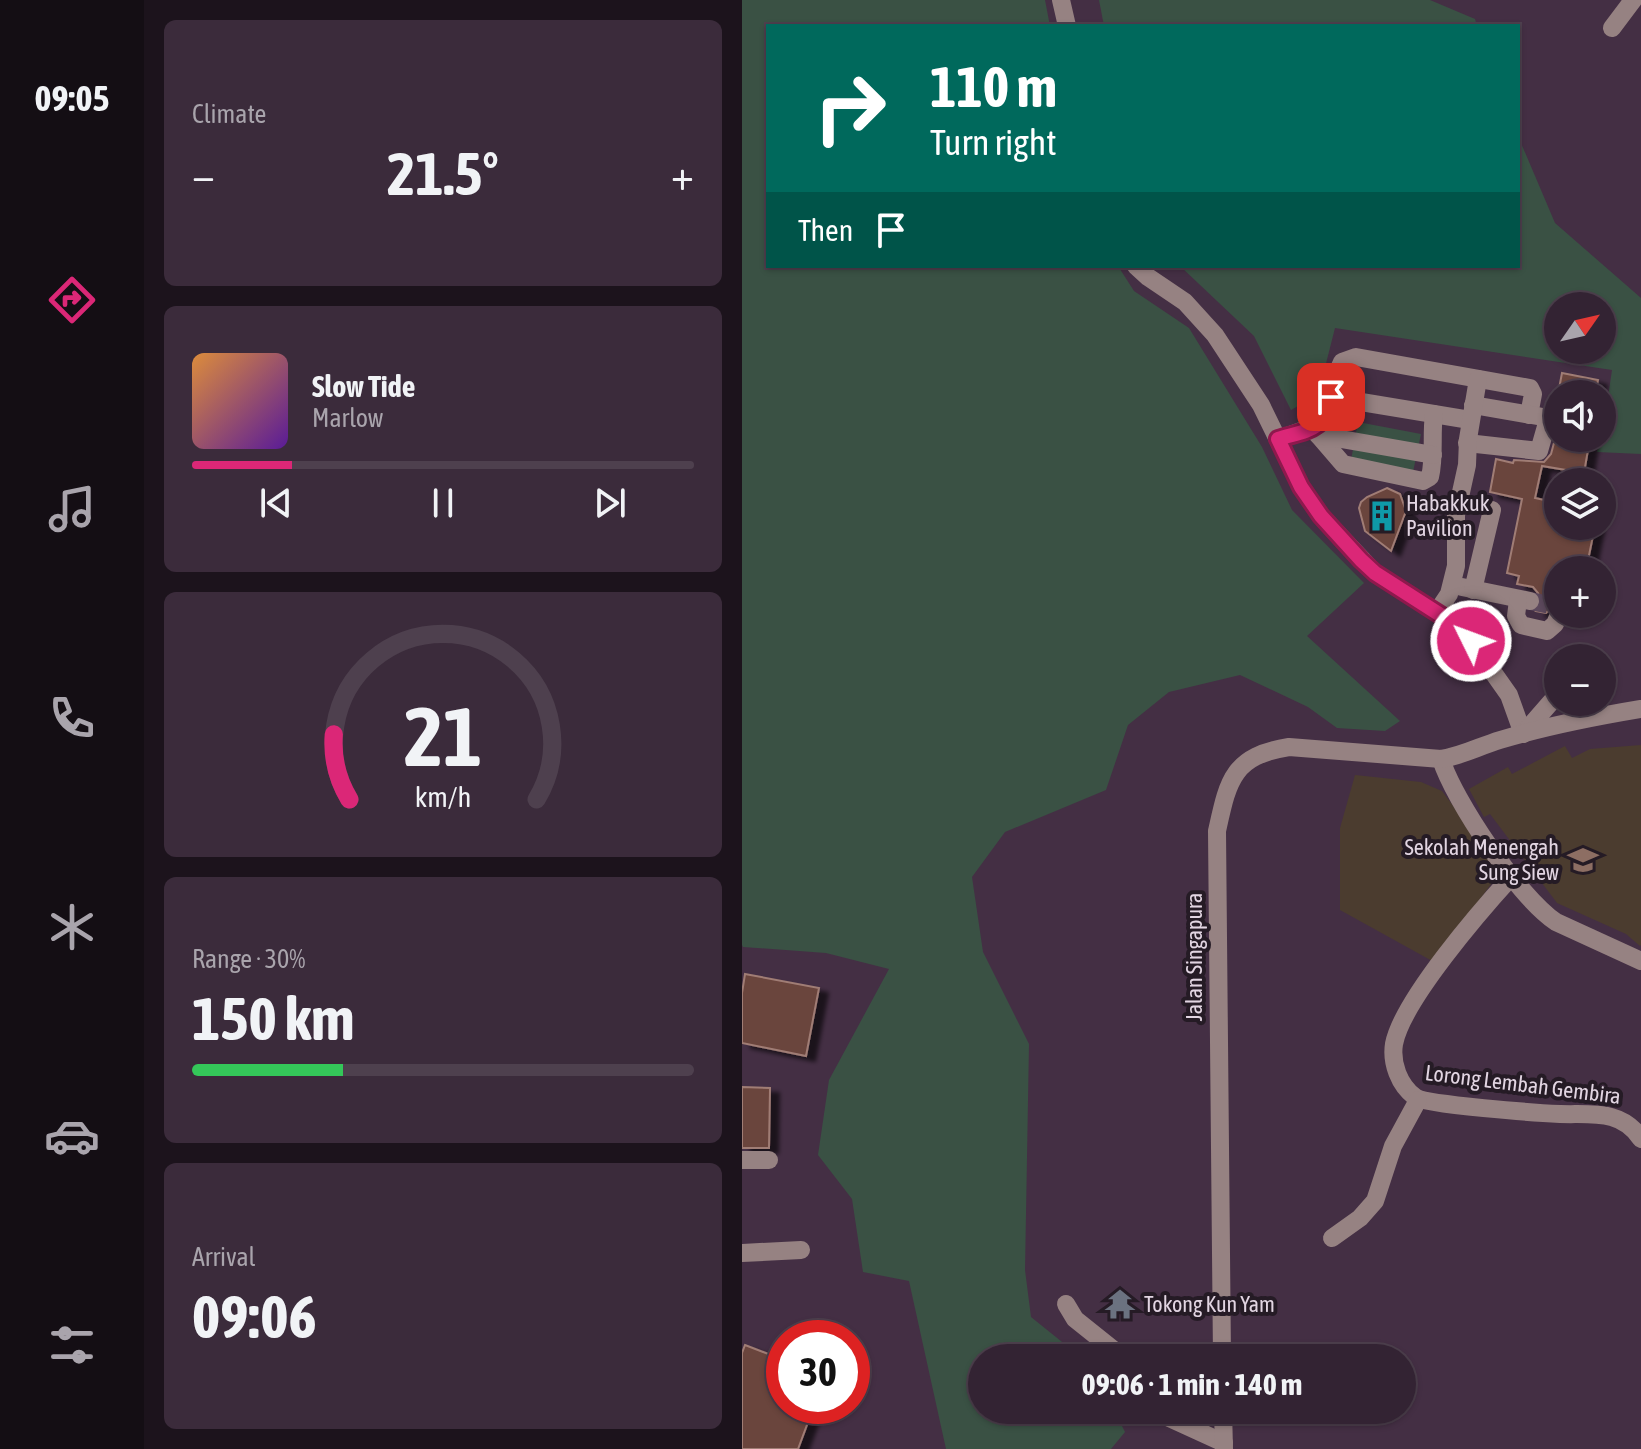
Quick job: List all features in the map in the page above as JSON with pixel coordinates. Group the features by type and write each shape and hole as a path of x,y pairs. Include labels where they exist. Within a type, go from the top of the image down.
{"street":[{"path":"1061,0 1067,24"},
{"path":"1612,28 1633,0"},
{"path":"1138,268 1185,302 1215,335 1261,405 1301,487 1321,516 1375,573 1453,623 1486,661 1509,695 1523,734"},
{"path":"1315,432 1329,414 1336,373 1342,362 1356,357 1530,388 1533,394 1529,415"},
{"path":"1437,612 1451,585 1456,566 1456,515 1467,465 1467,443 1478,379"},
{"path":"1331,397 1434,414 1529,415 1546,420 1542,449 1539,451 1467,443"},
{"path":"1315,432 1349,467 1423,481 1430,477 1434,414"},
{"path":"1278,439 1315,432 1433,455"},
{"path":"1473,590 1492,510"},
{"path":"1451,585 1524,600 1516,616 1517,621 1521,625 1547,631 1550,628"},
{"path":"1641,709 1570,721 1441,759 1450,786 1512,876 1544,914 1641,961"},
{"path":"1523,734 1544,710"},
{"name":"Jalan Singapura","path":"1222,1344 1217,831 1226,787 1252,757 1289,747 1441,759"},
{"name":"Lorong Lembah Gembira","path":"1512,876 1478,914 1404,1017 1394,1042 1393,1062 1404,1086 1418,1100 1623,1119 1641,1139"},
{"path":"1332,1238 1360,1218 1375,1201 1393,1146 1418,1100"},
{"path":"742,1160 769,1160"},
{"path":"742,1253 801,1250"},
{"path":"1066,1304 1075,1319 1106,1344"},
{"path":"1180,1424 1224,1446 1223,1424"}],"shaded area":[{"name":"Sekolah Menengah Sung Siew","path":"1641,745 1640,946 1626,934 1557,903 1490,814 1484,817 1469,789 1508,767 1512,774 1565,746 1572,758 1590,749"},
{"name":"Sekolah Menengah Sung Siew","path":"1355,775 1421,782 1442,791 1497,864 1497,876 1434,962 1340,910 1340,828"}],"green space":[{"path":"742,0 1045,0 1050,24 766,24 766,268 1119,268 1134,291 1189,328 1262,447 1292,510 1364,583 1307,636 1400,721 1385,731 1337,728 1308,707 1240,675 1169,692 1128,725 1106,790 1005,832 972,877 983,952 1029,1044 1025,1270 1031,1317 1065,1344 968,1344 968,1424 1121,1424 1125,1432 1111,1449 946,1449 909,1281 863,1272 852,1199 818,1155 829,1080 889,969 826,953 743,947"},
{"path":"1099,0 1430,0 1475,19 1476,24 1104,24"},
{"path":"1520,141 1555,223 1641,298 1641,454 1597,452 1616,452 1616,380 1611,380 1612,370 1572,364 1616,364 1616,292 1544,292 1544,360 1335,328 1318,395 1291,410 1254,336 1182,268 1520,268"},
{"path":"1358,422 1421,434 1413,472 1351,460"}],"building":[{"path":"1562,373 1598,380 1561,380"},
{"path":"1588,452 1585,468 1542,466 1535,498 1544,500 1544,540 1592,540 1589,556 1544,556 1544,613 1536,611 1542,603 1533,587 1517,584 1519,576 1507,573 1522,499 1490,492 1496,459 1513,463 1514,460 1544,462 1551,454"},
{"name":"Habakkuk Pavilion","path":"1387,488 1400,494 1406,511 1391,551 1365,531 1359,508 1367,497"},
{"path":"745,974 819,988 806,1056 742,1043"},
{"path":"742,1087 770,1088 769,1148 742,1148"},
{"path":"745,1345 766,1353 766,1424 807,1424 798,1449 742,1449 742,1353"}],"tunnel":[{"path":"1530,601 1544,604"}],"place":[{"name":"Habakkuk Pavilion","path":"1382,516"},
{"name":"Sekolah Menengah Sung Siew","path":"1583,860"},
{"name":"Tokong Kun Yam","path":"1120,1304"}],"route":[{"path":"1331,397 1329,414 1323,422 1278,439 1301,487 1321,516 1375,573 1453,623 1471,641"}]}
